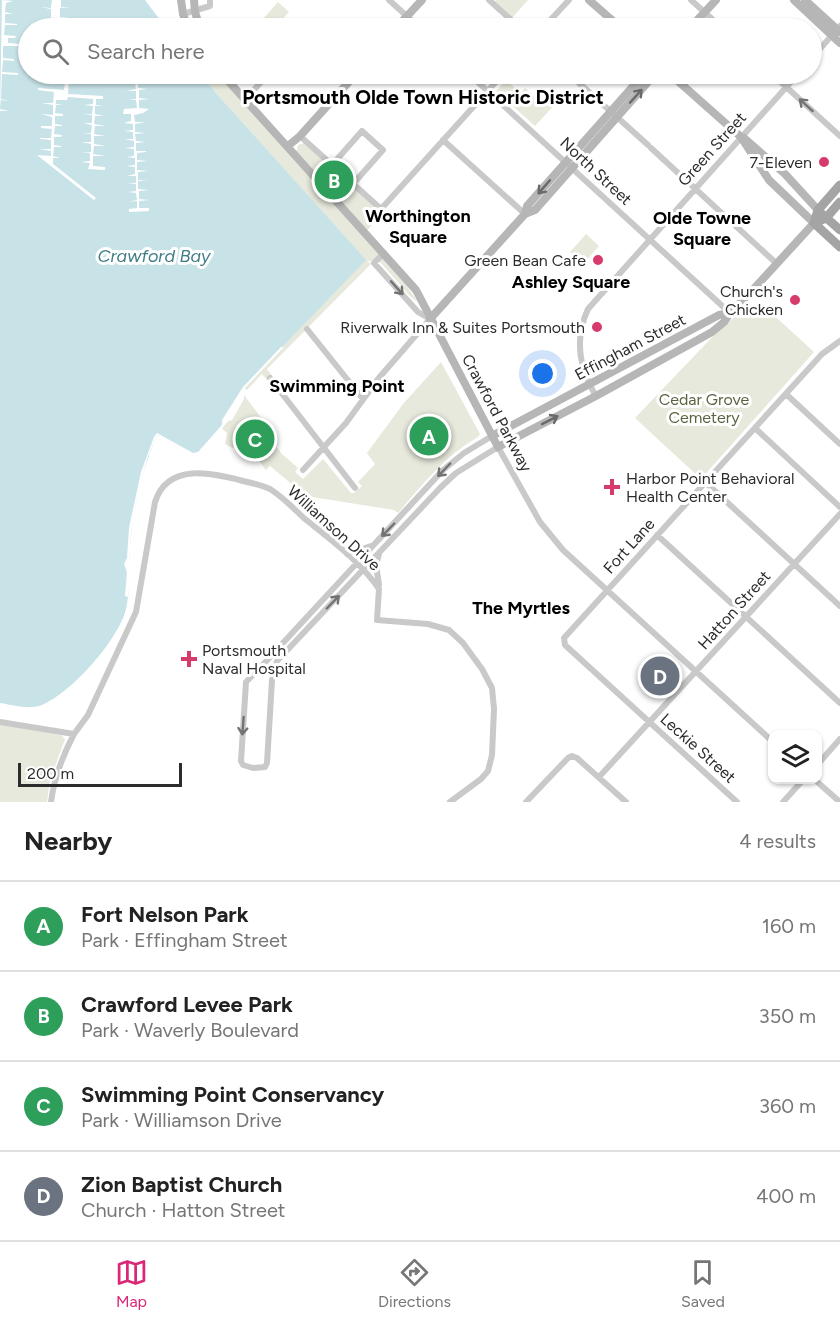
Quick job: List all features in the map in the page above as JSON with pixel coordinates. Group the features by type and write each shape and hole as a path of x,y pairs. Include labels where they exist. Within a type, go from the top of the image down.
{"main road":[{"path":"181,0 184,18"},
{"path":"194,0 197,18"},
{"path":"407,16 422,0"},
{"path":"589,0 610,18"},
{"path":"699,18 716,0"},
{"path":"794,0 819,18"},
{"path":"805,0 837,31 840,43"},
{"path":"822,20 837,31"},
{"name":"Crawford Parkway","path":"232,84 416,290 498,447"},
{"path":"288,146 300,136 347,84"},
{"path":"430,319 525,214 535,210 573,168 637,84"},
{"path":"525,214 527,206 566,161 645,84"},
{"path":"681,84 781,170 840,230"},
{"path":"741,137 768,180 840,247"},
{"name":"Effingham Street","path":"814,223 818,210 840,185"},
{"name":"Effingham Street","path":"498,447 695,343 724,322 814,223 826,218 840,202"},
{"name":"Effingham Street","path":"492,436 719,315 730,313"}],"street":[{"path":"183,14 210,6 210,0"},
{"path":"389,0 407,16"},
{"path":"489,0 509,18"},
{"path":"552,18 569,0"},
{"path":"691,0 711,18"},
{"path":"822,47 837,31"},
{"path":"246,99 259,84"},
{"name":"North Street","path":"481,84 730,313"},
{"path":"300,136 381,209 494,84"},
{"path":"580,84 776,263"},
{"path":"783,84 840,136"},
{"name":"Green Street","path":"596,396 589,385 579,348 582,321 591,303 789,84"},
{"path":"332,165 362,131 383,150 353,184"},
{"path":"443,140 525,214"},
{"path":"303,470 346,423 378,379 430,319 418,312 374,262 384,254"},
{"path":"307,329 363,399"},
{"name":"Fort Lane","path":"563,640 822,354 840,340"},
{"path":"270,378 355,488"},
{"path":"786,394 840,444"},
{"path":"755,428 840,507"},
{"name":"Effingham Street","path":"374,544 453,461 492,436"},
{"name":"Effingham Street","path":"380,551 456,473 498,447"},
{"name":"Crawford Parkway","path":"498,447 540,522 563,550 768,737"},
{"name":"Williamson Drive","path":"51,802 58,771 74,734 88,715 136,612 155,502 163,486 170,480 183,475 208,474 265,487 278,495 347,554 379,589 377,620 428,624 449,630 463,643 482,669 492,688 494,709 492,755 488,771 482,779 450,802"},
{"path":"705,482 840,606"},
{"name":"Hatton Street","path":"599,777 840,514"},
{"path":"657,535 840,704"},
{"path":"347,554 374,544"},
{"path":"374,544 246,682 241,761 243,765 253,768 265,766 267,763 272,680 277,661 380,551"},
{"path":"379,589 376,565 380,551"},
{"name":"Leckie Street","path":"563,640 565,645 737,802"},
{"path":"0,722 74,734"},
{"path":"822,759 840,739"},
{"path":"526,802 572,756 626,802"},
{"path":"783,802 799,784"},
{"path":"820,784 840,802"}],"green space":[{"path":"496,0 528,0 512,18 494,2"},
{"path":"278,2 289,12 283,18 264,18"},
{"path":"209,84 227,84 290,154 297,150 298,145 307,142 375,207 370,216 372,225 363,235 403,280 418,303 380,262 367,261 371,264 267,369 272,376 267,380 262,374 247,390 244,387 365,260"},
{"path":"502,84 510,84 520,93 525,88 534,96 542,87 558,101 535,126 496,91"},
{"path":"586,234 599,246 583,264 570,252"},
{"name":"Cedar Grove Cemetery","path":"745,308 766,308 814,352 701,479 635,418 717,332"},
{"path":"441,362 480,434 445,462 398,513 394,510 306,496 270,466 266,470 250,454 225,444 227,433 220,427 244,395 262,419 258,423 282,454 298,468 295,472 303,479 323,459 351,493 354,493 362,486 358,482 375,464 367,453 403,404"},
{"path":"0,725 61,735 65,739 50,780 47,802 0,802"}],"water":[{"name":"Crawford Bay","path":"0,0 145,0 158,18 18,18 18,84 209,84 366,260 244,387 233,412 197,456 157,435 141,481 134,512 129,561 126,563 129,571 128,596 120,625 91,666 53,699 32,707 0,703"}],"pier":[{"path":"2,0 13,1 6,3 5,12 13,14 5,14 5,23 17,25 5,25 4,35 16,36 8,38 8,43 18,44 18,46 3,46 3,58 14,59 14,61 3,60 2,72 18,73 18,75 2,74 1,99 9,101 1,100 0,108"},
{"path":"52,0 61,0 61,7 70,7 60,8 60,17 70,17 51,18 51,9 40,7 51,8"},
{"path":"65,84 68,84 68,94 103,96 103,99 96,99 96,105 104,105 95,106 95,114 104,116 95,116 94,124 106,126 95,126 94,134 105,136 94,136 94,144 106,146 94,146 93,154 106,156 93,156 93,166 105,167 105,170 88,169 90,163 81,162 90,161 90,153 82,153 91,152 91,144 82,142 91,142 91,134 83,134 91,133 92,125 83,123 92,123 92,115 83,115 92,114 93,106 84,105 93,104 93,99 68,97 67,100 56,100 56,104 63,104 56,105 55,113 63,114 63,116 55,116 55,124 62,126 55,126 54,134 62,135 54,137 54,145 61,147 54,147 53,156 60,158 53,158 53,164 96,198 94,200 37,155 51,156 51,151 39,149 51,149 51,140 40,138 51,138 52,129 41,128 41,126 52,126 52,117 41,114 53,115 53,105 42,103 53,103 54,92 38,90 38,88 64,90"},
{"path":"135,84 138,84 138,88 148,89 139,90 139,98 149,99 139,100 139,108 149,109 134,115 135,122 145,122 135,124 135,132 145,133 135,134 136,141 146,142 136,143 136,151 146,151 137,153 137,160 147,161 137,162 137,170 148,171 138,172 138,180 148,181 138,181 138,189 149,190 139,191 139,199 149,200 139,201 139,208 149,208 149,211 129,212 129,209 137,208 137,201 128,202 137,200 136,193 128,192 136,191 136,184 127,183 136,183 136,176 127,176 135,174 135,167 126,166 135,165 135,158 126,157 134,156 134,149 125,148 134,147 134,141 125,139 133,139 133,132 124,131 133,130 133,124 124,123 131,121 131,114 123,114 124,109 137,108 136,100 128,99 136,99 136,91 127,91 136,89"},
{"path":"281,347 284,347 245,388 242,393 244,399 232,420 228,421 199,458 157,435 147,459 137,498 129,561 126,563 129,566 128,597 125,596 127,572 124,564 127,558 129,528 141,472 154,437 157,433 193,453 198,452 222,425 222,420 243,387"}],"place":[{"name":"7-Eleven","path":"824,162"},
{"name":"Crawford Levee Park","path":"334,180"},
{"name":"Green Bean Cafe","path":"598,260"},
{"name":"Church's Chicken","path":"795,300"},
{"name":"Riverwalk Inn & Suites Portsmouth","path":"597,327"},
{"name":"Fort Nelson Park","path":"429,436"},
{"name":"Swimming Point Conservancy","path":"255,439"},
{"name":"Harbor Point Behavioral Health Center","path":"612,487"},
{"name":"Portsmouth Naval Hospital","path":"189,659"},
{"name":"Zion Baptist Church","path":"660,676"}],"district":[{"name":"Portsmouth Olde Town Historic District","path":"423,97"},
{"name":"Worthington Square","path":"418,226"},
{"name":"Olde Towne Square","path":"702,228"},
{"name":"Ashley Square","path":"571,282"},
{"name":"Swimming Point","path":"337,386"},
{"name":"The Myrtles","path":"521,608"}]}
